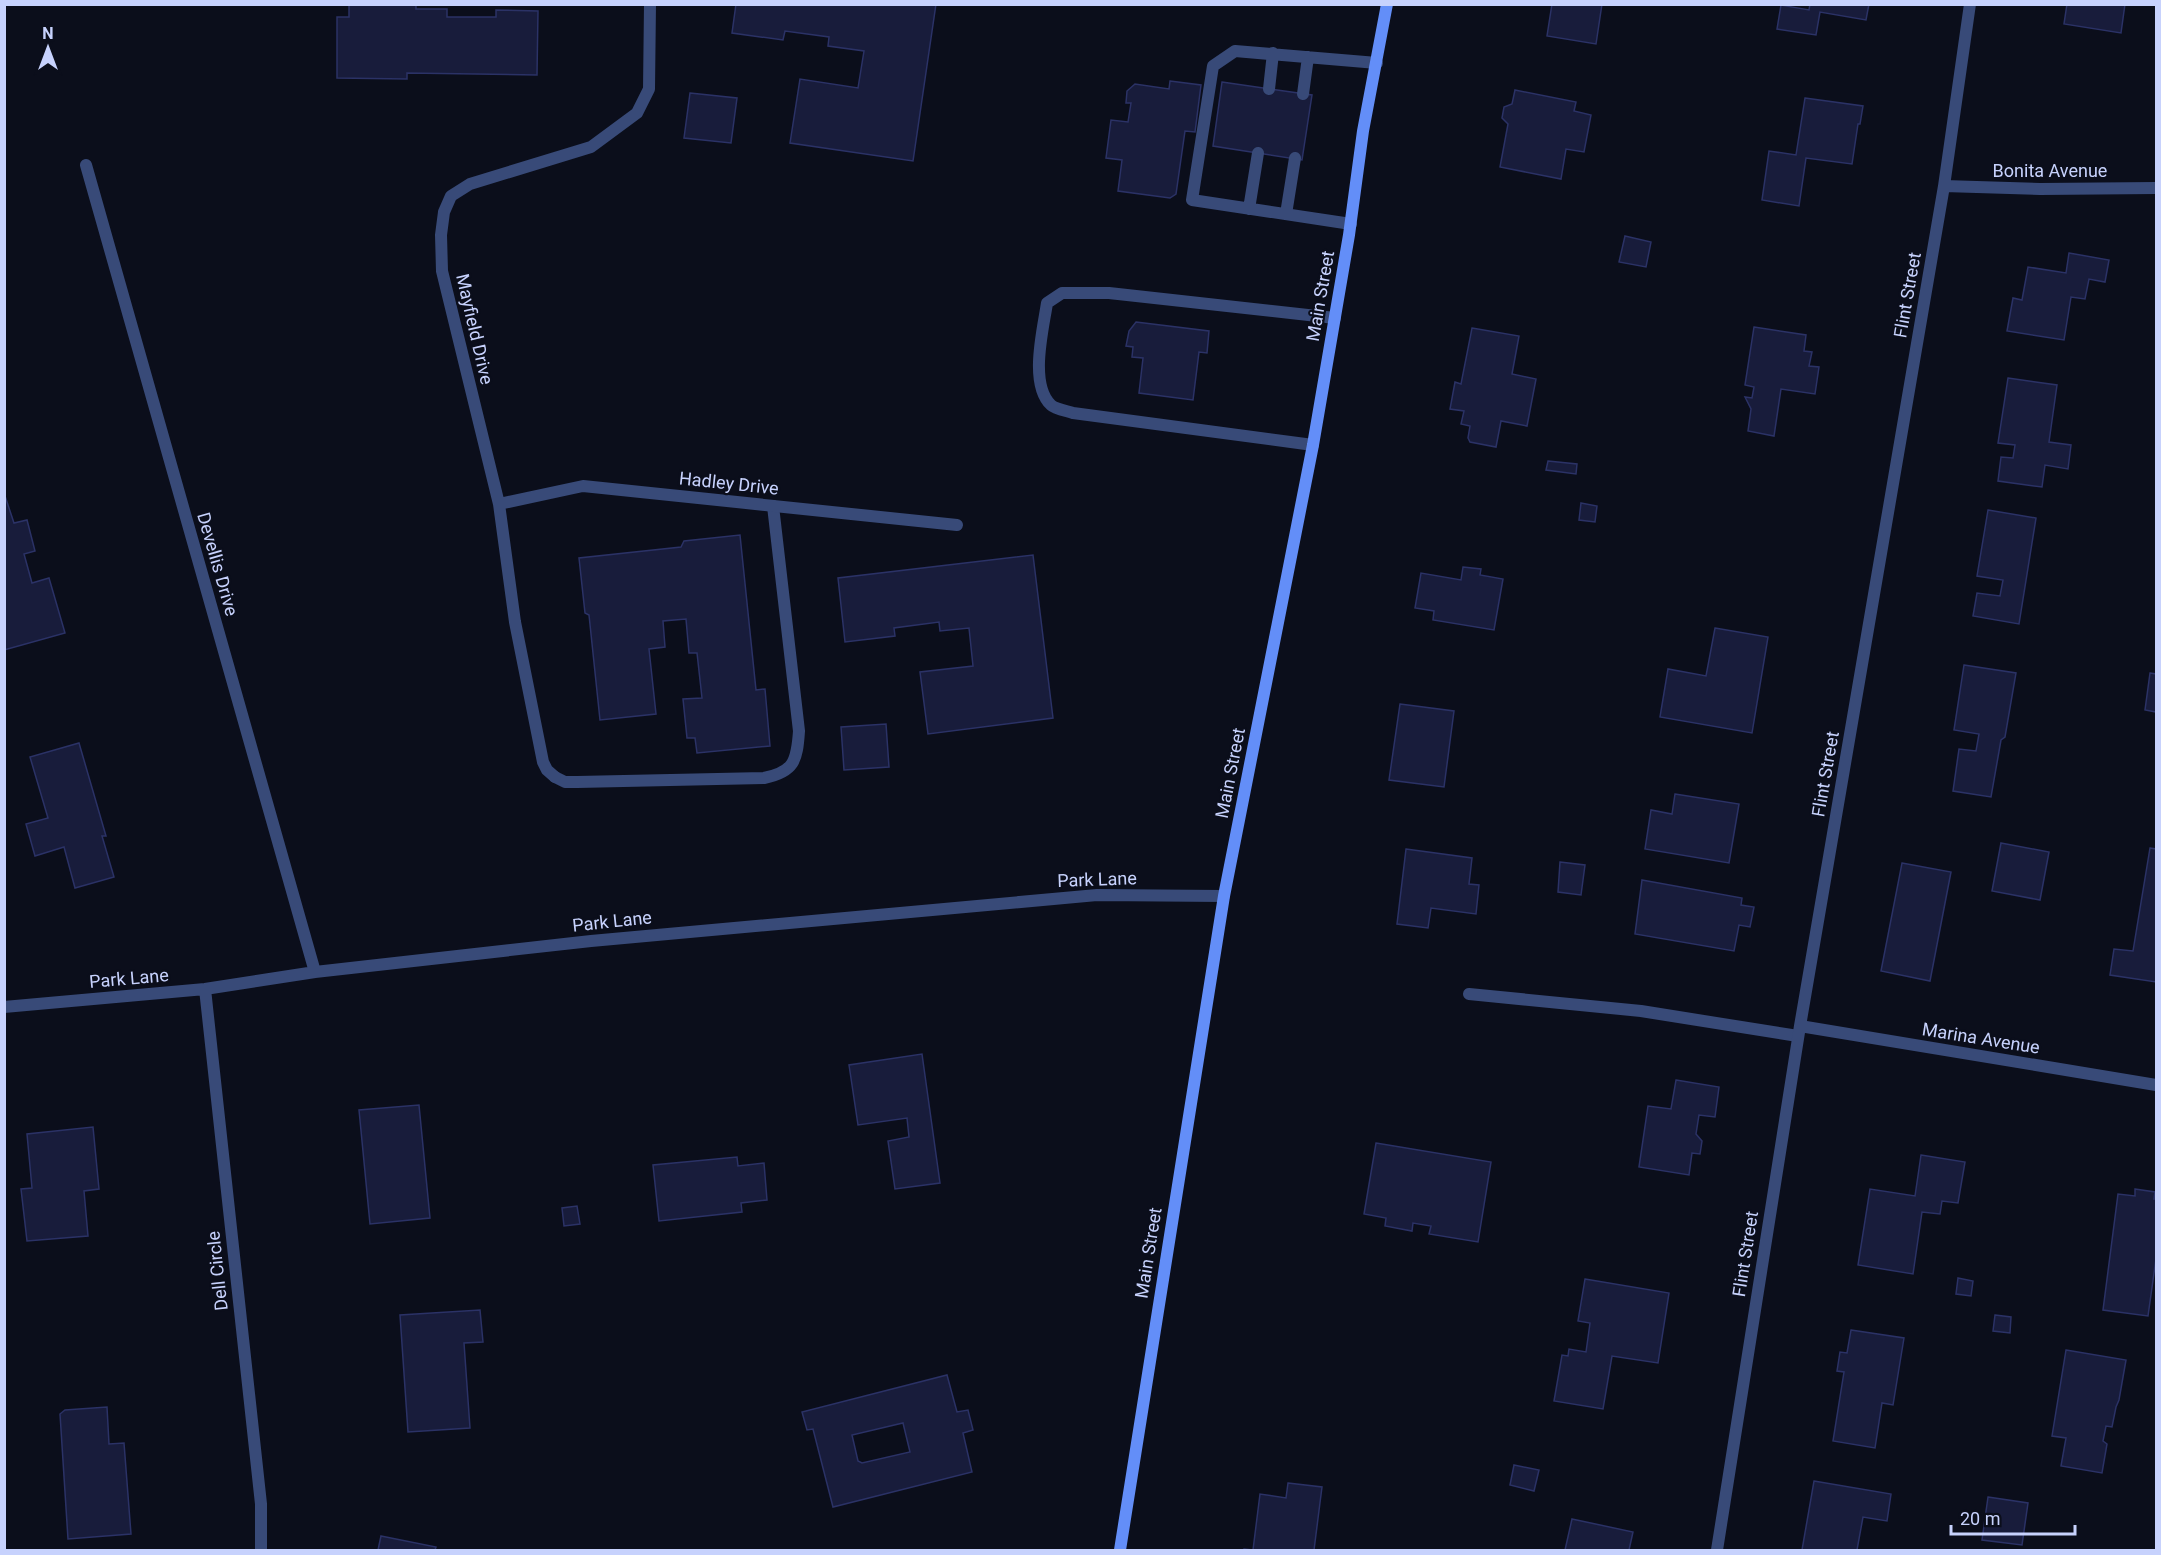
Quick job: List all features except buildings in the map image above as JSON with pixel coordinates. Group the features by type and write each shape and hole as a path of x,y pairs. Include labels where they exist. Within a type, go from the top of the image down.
{"main road":[{"name":"Main Street","path":"1120,1551 1224,896 1313,445 1351,224 1363,131 1387,4"}],"street":[{"name":"Mayfield Drive","path":"650,4 649,89 637,113 591,147 470,184 451,196 444,212 441,236 442,271 499,504 515,622 543,762 547,770 555,777 565,782 577,783 764,778 790,769 798,751 799,731 773,506"},
{"name":"Flint Street","path":"1717,1551 1799,1031 1944,186 1970,4"},
{"path":"1351,224 1192,200 1214,66 1235,51 1377,63"},
{"path":"1269,89 1273,53"},
{"path":"1303,94 1308,57"},
{"path":"1249,208 1258,153"},
{"path":"1286,214 1295,158"},
{"name":"Devellis Drive","path":"86,165 315,972"},
{"name":"Bonita Avenue","path":"1944,186 2040,189 2157,188"},
{"path":"1313,445 1073,413 1051,405 1040,385 1038,368 1047,303 1062,293 1109,293 1335,318"},
{"name":"Hadley Drive","path":"499,504 583,486 957,525"},
{"name":"Park Lane","path":"4,1007 205,989 315,972 591,941 1097,895 1224,896"},
{"name":"Dell Circle","path":"205,989 261,1504 261,1551"},
{"name":"Marina Avenue","path":"1469,994 1641,1011 1799,1031 2157,1085"}]}
